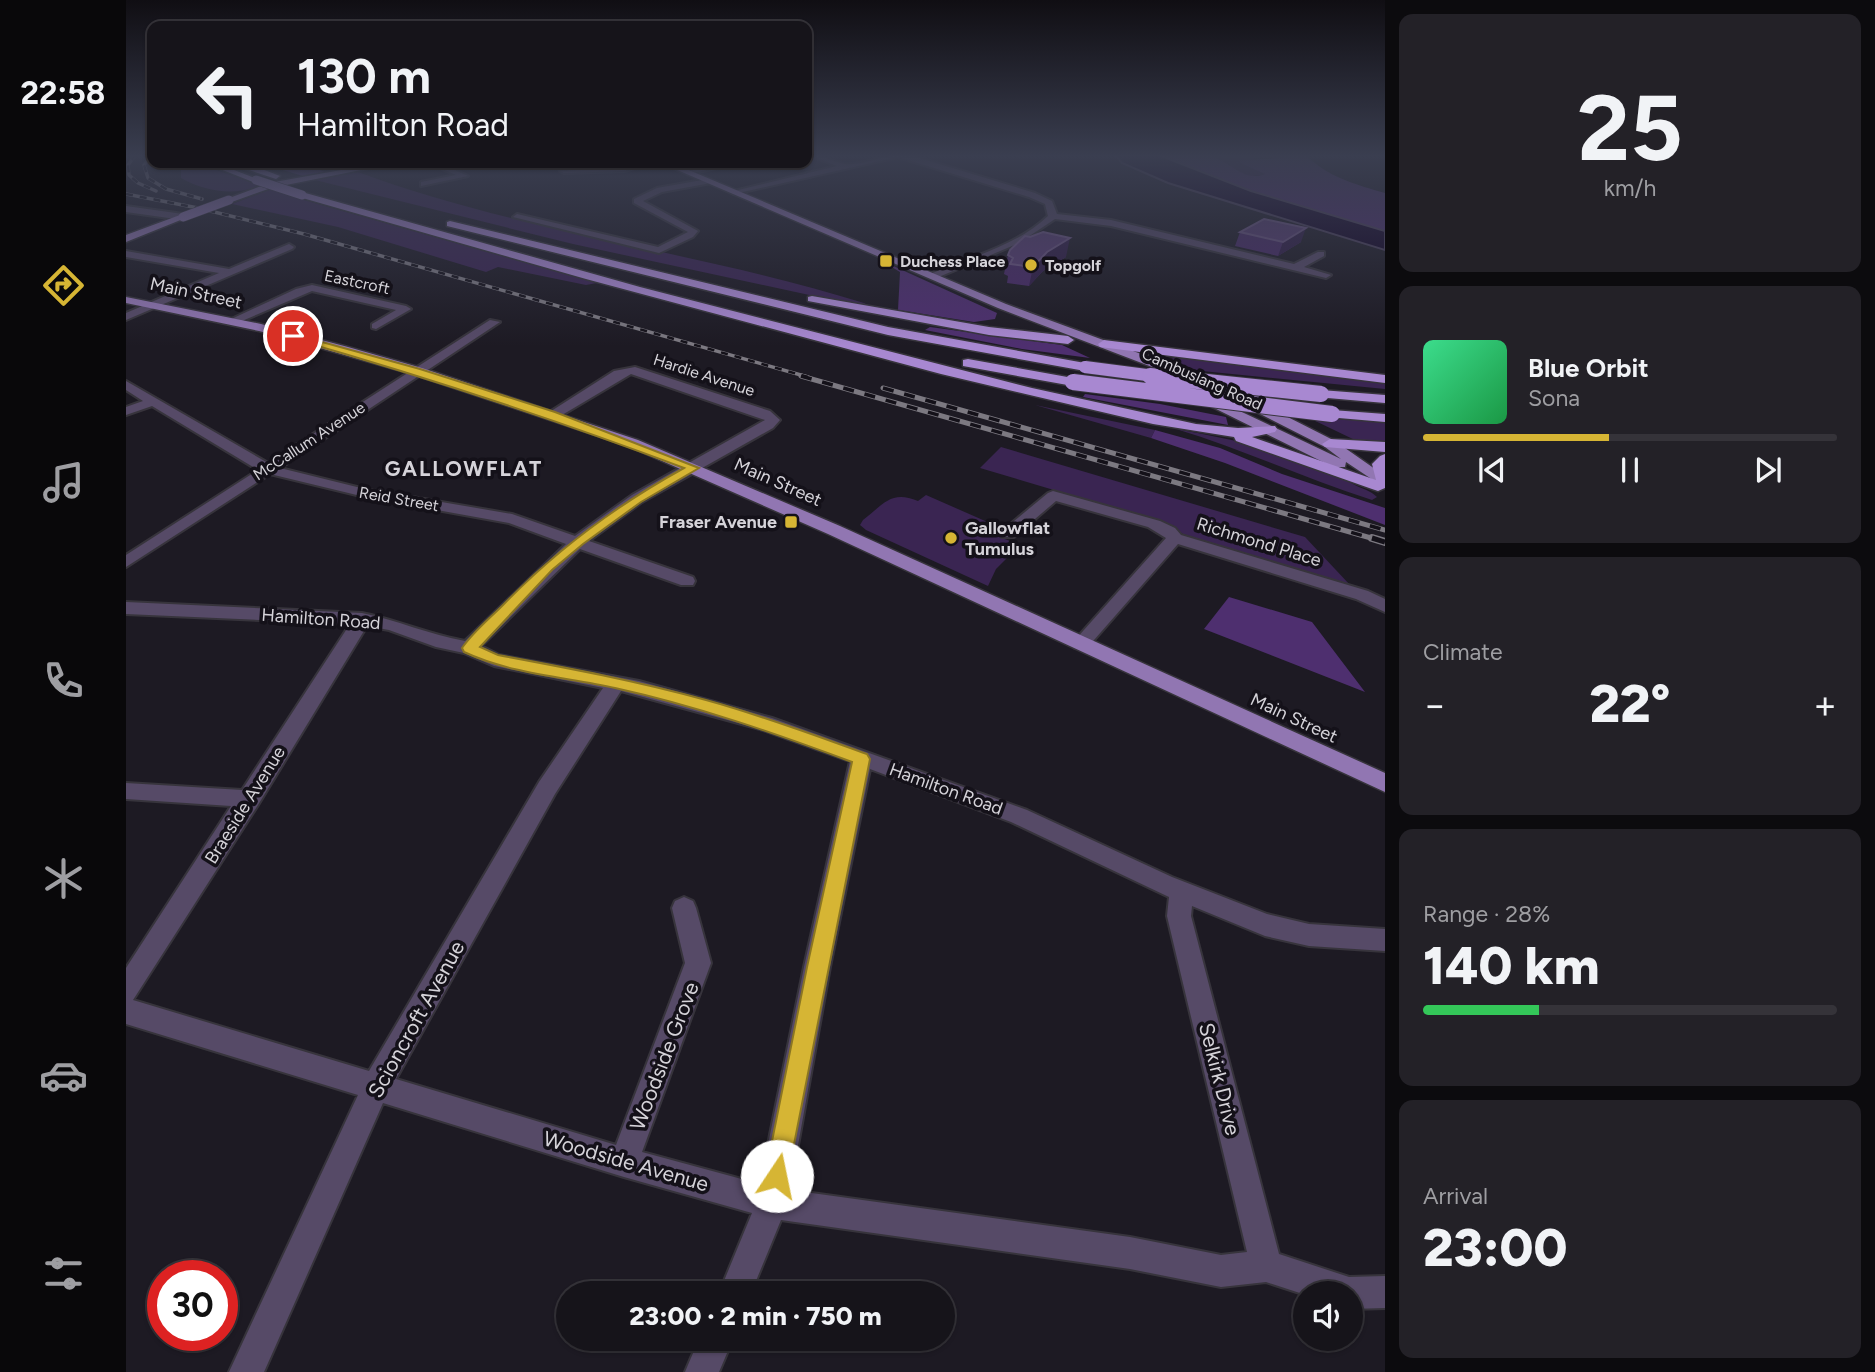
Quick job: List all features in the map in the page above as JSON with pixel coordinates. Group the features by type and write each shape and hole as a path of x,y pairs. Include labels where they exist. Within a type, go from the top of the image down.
{"highway":[{"path":"388,218 837,336 1073,382 1332,414 1385,418"},
{"path":"430,218 888,331 1086,367 1196,382 1385,399"},
{"path":"407,223 511,257 1080,404 1218,430 1253,434 1275,431"},
{"path":"464,227 877,312 989,331 1068,340"},
{"path":"989,331 1012,327 1019,317"},
{"path":"1104,344 1385,379"},
{"path":"1146,359 1166,351"},
{"path":"1218,430 1383,486"},
{"path":"1330,444 1385,447"},
{"path":"1383,486 1380,464 1385,459"}],"main road":[{"path":"126,239 181,218"},
{"name":"Cambuslang Road","path":"795,218 1002,306 1146,359 1253,403 1330,444 1383,486"},
{"name":"Main Street","path":"126,300 231,321 416,371 551,415 693,468 1385,783"},
{"name":"Cambuslang Road","path":"1002,306 1068,340 1275,431 1383,486"},
{"path":"1068,340 1104,344"},
{"path":"1146,359 1142,365 1155,378"},
{"path":"1253,403 1275,431 1330,444"}],"street":[{"path":"521,218 659,250 693,231 669,218"},
{"path":"934,276 1027,234 1051,218"},
{"path":"1070,218 1111,223 1326,275"},
{"path":"126,317 289,247"},
{"path":"126,254 229,272"},
{"path":"1296,267 1321,254"},
{"path":"312,288 319,274"},
{"name":"Eastcroft","path":"231,321 312,288 407,309 376,326"},
{"name":"McCallum Avenue","path":"126,562 494,322"},
{"name":"Hardie Avenue","path":"551,415 618,374 631,370 772,418 771,423 693,468"},
{"name":"Reid Street","path":"126,385 267,469 365,493 512,519 687,581"},
{"path":"126,411 152,402"},
{"path":"470,648 547,567 578,541 637,499 693,468"},
{"path":"1008,534 1053,496 1154,524 1169,531 1175,538"},
{"name":"Richmond Place","path":"1081,644 1175,538 1362,595 1385,606"},
{"name":"Hamilton Road","path":"126,608 362,619 393,625 442,643 470,648 494,660 616,683 765,723 939,785 1018,816 1182,892 1286,931 1385,940"},
{"name":"Braeside Avenue","path":"126,991 362,619"},
{"name":"Scioncroft Avenue","path":"246,1372 377,1086 547,788 616,683"},
{"path":"740,1281 772,1203 817,967 861,759"},
{"path":"126,791 250,799"},
{"name":"Selkirk Drive","path":"1182,892 1180,916 1266,1266"},
{"name":"Woodside Grove","path":"624,1162 698,963 684,908"},
{"name":"Woodside Avenue","path":"126,1011 624,1162 772,1203 1130,1253 1221,1271 1266,1266 1349,1293 1385,1292"},
{"path":"702,1372 711,1351"}],"shaded area":[{"path":"297,218 368,218 597,283 586,285 498,267 486,272 338,227"},
{"path":"468,218 511,218 738,269 864,303 874,309 573,244"},
{"path":"1281,218 1342,218 1385,231 1385,250"},
{"path":"1342,218 1385,218 1385,231"},
{"path":"880,260 997,313 995,319 974,322 898,310 900,272"},
{"path":"930,327 1062,345 1090,358 1022,349 925,330"},
{"path":"1177,357 1385,384 1385,389 1192,370 1171,363 1171,359"},
{"path":"1085,394 1160,404 1226,417 1228,425 1083,397"},
{"path":"1035,405 1155,430 1151,438"},
{"path":"1307,417 1385,422 1385,443 1359,442"},
{"path":"1176,429 1245,443 1289,456 1332,473 1377,497 1372,500 1347,492"},
{"path":"1155,430 1220,448 1282,474 1385,508 1385,525 1225,463 1151,438"},
{"path":"1001,447 1305,537 1350,585 1183,534 1168,524 980,468"},
{"path":"926,495 992,524 988,533 1010,541 1004,547 1014,551 996,569 988,586 860,525 888,500 901,497 918,501"},
{"path":"1229,597 1312,622 1365,692 1204,629"}],"building":[{"path":"1264,219 1306,228 1283,242 1240,232"},
{"path":"1043,232 1070,238 1047,252 1033,267 1010,264 1013,258 1008,255 1010,250 1025,236"}],"railway":[{"path":"239,218 304,234 808,377"},
{"path":"801,376 1378,540"},
{"path":"883,388 1385,530"},
{"path":"1372,538 1385,542"}],"place":[{"name":"Duchess Place","path":"886,261"},
{"name":"Topgolf","path":"1031,265"},
{"name":"Fraser Avenue","path":"791,522"},
{"name":"Gallowflat Tumulus","path":"951,538"}],"district":[{"name":"GALLOWFLAT","path":"464,468"}],"route":[{"path":"293,336 416,371 551,415 633,443 693,468 637,499 578,541 547,567 470,648 494,660 537,666 704,705 765,723 861,759 777,1176"}]}
